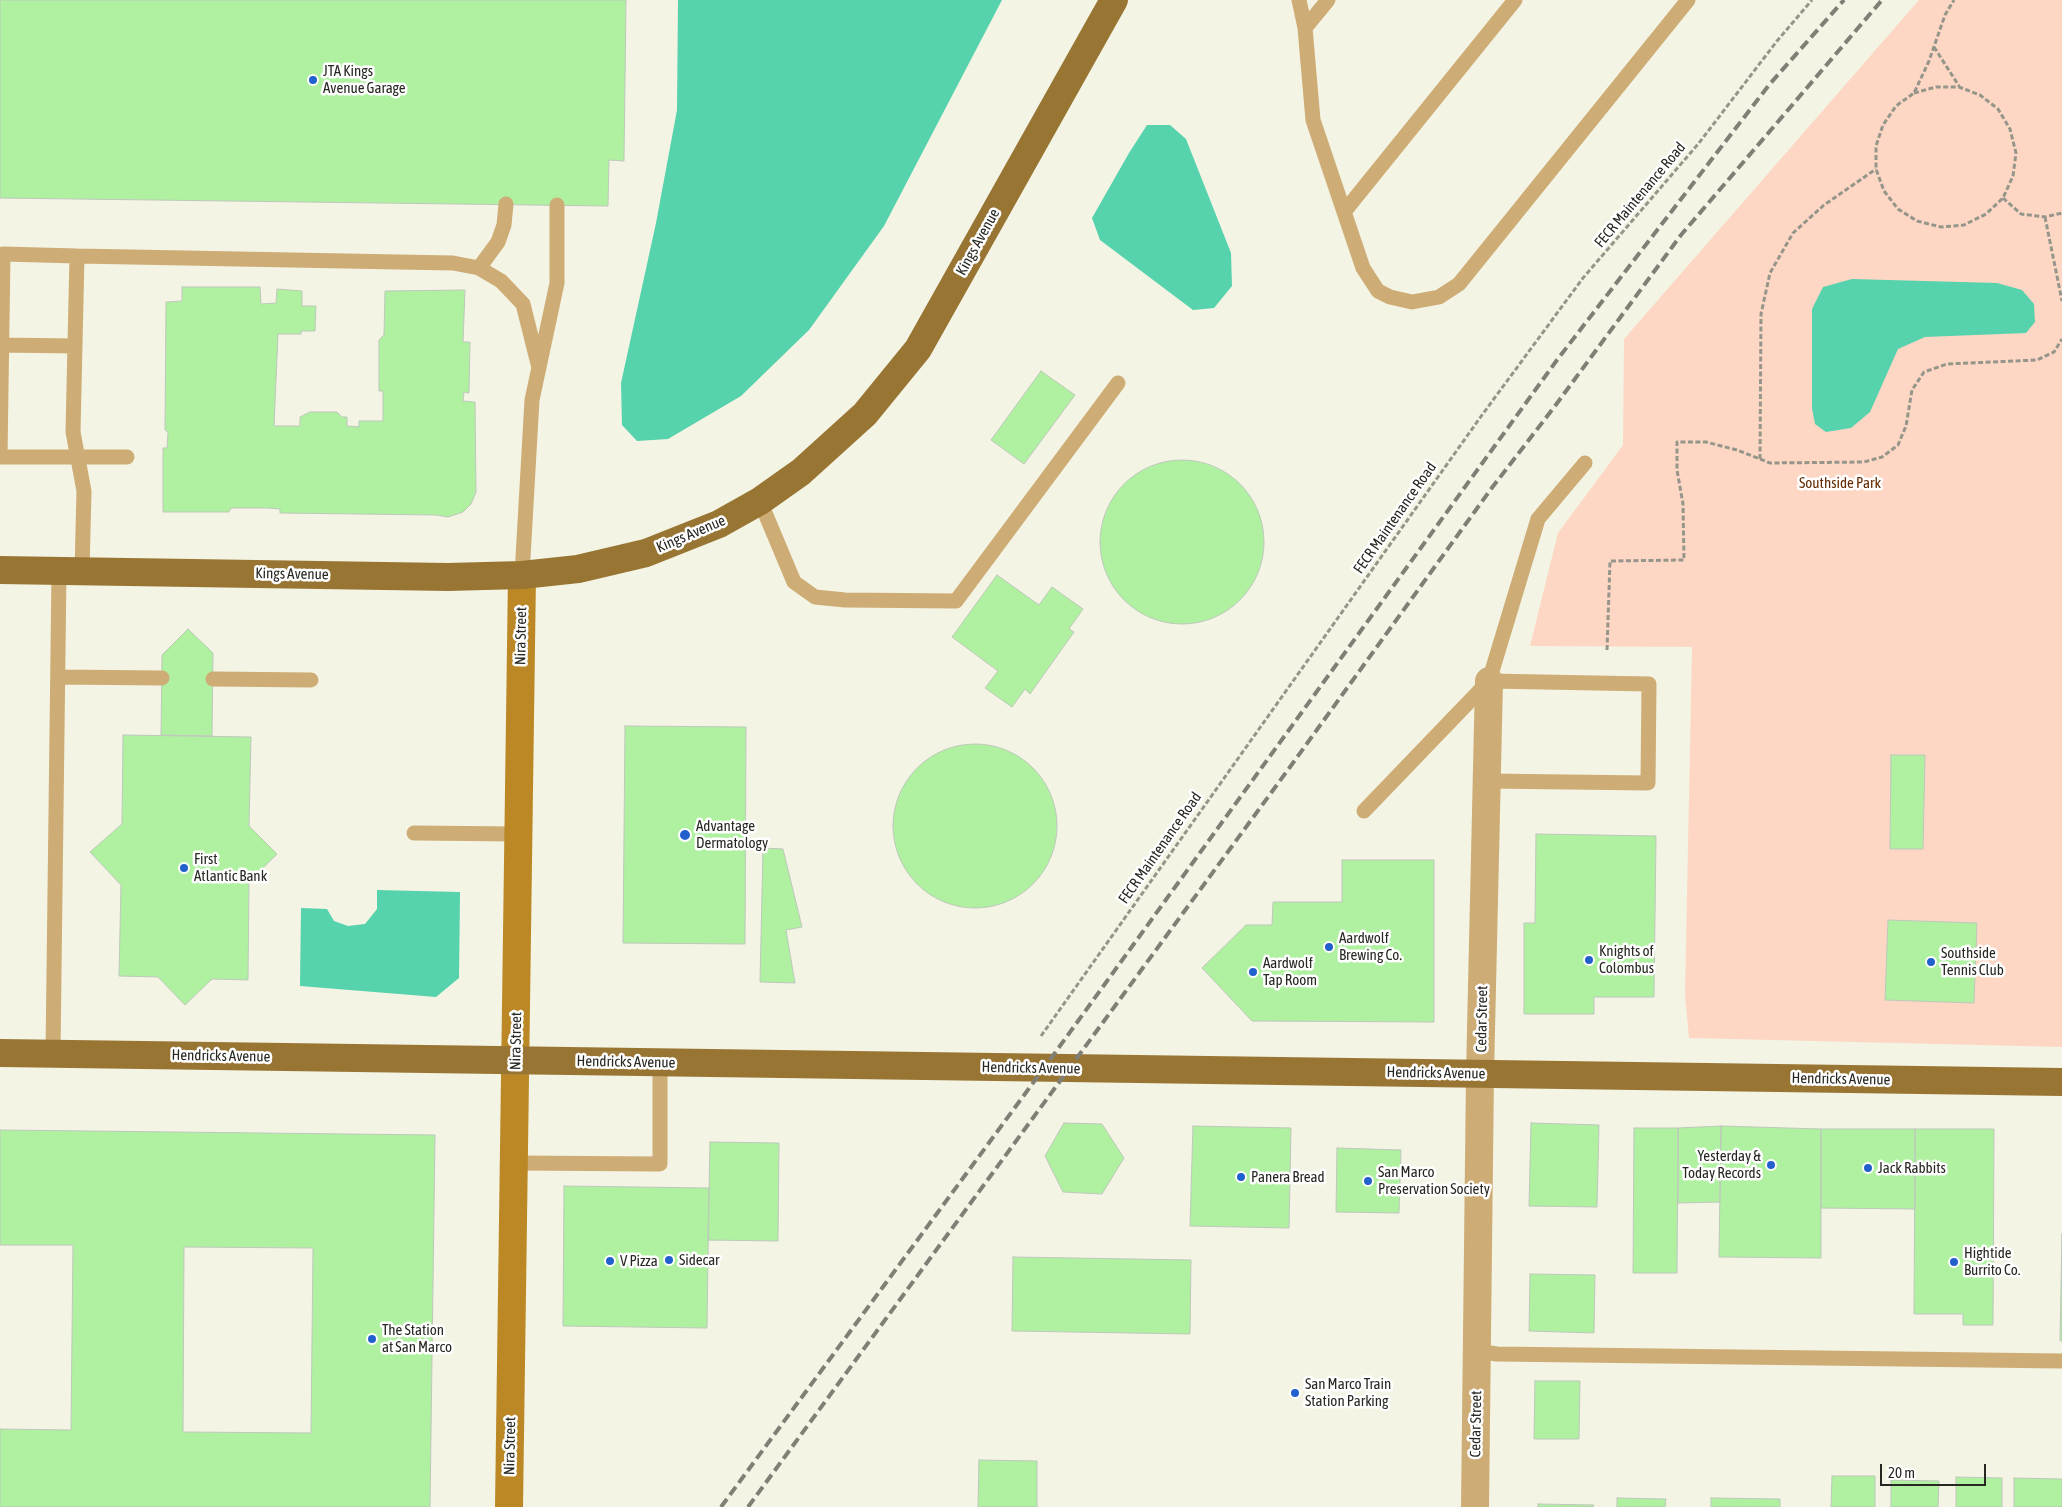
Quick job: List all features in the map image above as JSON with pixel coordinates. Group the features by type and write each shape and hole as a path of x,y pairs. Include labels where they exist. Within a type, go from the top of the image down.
{"main road":[{"name":"Kings Avenue","path":"0,570 448,577 522,575 578,569 646,553 719,524 760,501 800,472 865,414 918,349 1114,0"},
{"name":"Hendricks Avenue","path":"0,1053 2062,1082"}],"street":[{"name":"Nira Street","path":"509,1507 522,575"},
{"name":"Cedar Street","path":"1475,1507 1480,1074 1489,681"}],"lane":[{"path":"1299,0 1305,28 1313,120 1363,268 1378,291 1390,298 1412,302 1439,297 1459,284 1688,0"},
{"path":"1305,28 1328,0"},
{"path":"1344,212 1514,0"},
{"path":"479,268 498,242 504,225 506,204"},
{"path":"522,575 532,400 557,283 557,205"},
{"path":"127,457 0,457 3,254 453,263 479,268 500,281 523,304 539,368"},
{"path":"53,1054 58,677 71,571 84,491 73,432 77,256"},
{"path":"1,345 75,346"},
{"path":"760,501 794,582 815,597 845,600 956,601 1118,383"},
{"path":"1364,811 1489,681 1538,519 1585,463"},
{"path":"58,677 162,678"},
{"path":"212,679 312,680"},
{"path":"1487,781 1648,783 1649,684 1489,681"},
{"path":"414,833 518,834"},
{"path":"514,1163 660,1164 660,1062"},
{"path":"1477,1351 1497,1354 2062,1361"}],"path":[{"name":"FECR Maintenance Road","path":"1020,1067 1065,1000 1583,278 1699,143 1777,40 1812,0"},
{"path":"1914,93 1934,47 1945,14 1954,0"},
{"path":"1934,47 1959,87"},
{"path":"1936,86 1959,87 1980,95 1998,109 2010,130 2016,153 2015,161 2013,176 2003,198 1986,214 1964,225 1941,227 1918,221 1898,209 1884,191 1876,169 1876,146 1883,125 1896,106 1914,93 1936,86"},
{"path":"1760,459 1761,314 1770,273 1792,233 1824,205 1876,169"},
{"path":"2003,198 2021,214 2045,217 2062,213"},
{"path":"2045,217 2062,301"},
{"path":"1607,650 1610,561 1684,560 1683,504 1677,470 1677,442 1706,442 1737,450 1770,463 1864,462 1882,458 1898,445 1906,426 1912,390 1924,372 1947,364 2037,360 2054,352 2062,339"}],"green space":[{"name":"Southside Park","path":"1919,0 2062,0 2062,1047 1689,1038 1685,995 1692,647 1530,646 1558,533 1623,445 1624,339"}],"shaded area":[{"path":"678,0 1002,0 884,226 809,330 741,396 668,439 637,441 622,425 621,383 656,223 677,110"},
{"path":"1147,125 1170,125 1186,139 1231,253 1232,286 1214,308 1193,310 1100,240 1092,218"},
{"path":"1852,279 1997,283 2022,290 2034,304 2035,322 2026,333 1925,337 1898,349 1870,412 1851,428 1826,432 1815,424 1812,408 1812,309 1823,287"},
{"path":"377,890 460,892 459,978 436,997 300,986 301,908 327,909 334,921 348,926 365,924 377,909"}],"building":[{"name":"JTA Kings Avenue Garage","path":"0,0 626,0 624,161 609,160 608,206 0,198"},
{"path":"182,287 260,287 261,304 276,303 277,289 302,291 302,306 316,306 315,331 301,331 301,334 278,334 274,426 300,426 300,417 310,412 337,412 342,417 347,417 347,426 359,427 359,421 383,421 383,391 379,391 379,340 384,335 385,291 465,290 463,342 470,342 469,393 464,392 463,401 475,402 476,492 471,504 463,512 448,517 436,515 280,513 280,509 268,508 231,508 229,512 163,512 163,448 167,448 168,432 165,430 166,302 182,301"},
{"path":"1041,371 1075,395 1024,464 991,440"},
{"path":"1182,460 1213,466 1240,484 1258,511 1264,542 1258,573 1240,600 1213,618 1182,624 1151,618 1124,600 1106,573 1100,542 1106,511 1124,484 1151,466"},
{"path":"997,575 1039,605 1052,587 1083,609 1069,629 1074,632 1030,694 1025,689 1012,707 985,688 998,671 952,637"},
{"path":"188,629 213,653 212,736 161,735 162,655"},
{"name":"Advantage Dermatology","path":"625,726 746,727 745,944 623,943"},
{"name":"First Atlantic Bank","path":"123,735 251,737 249,826 277,854 249,882 248,980 212,979 185,1005 158,977 119,976 121,885 90,852 122,824"},
{"path":"975,744 999,748 1014,754 1033,768 1047,787 1053,802 1057,826 1053,850 1047,865 1033,884 1014,898 999,904 975,908 951,904 936,898 917,884 903,865 897,850 893,826 897,802 903,787 917,768 936,754 951,748"},
{"path":"1891,755 1925,755 1923,849 1890,849"},
{"name":"Knights of Colombus","path":"1536,834 1656,836 1654,997 1594,997 1594,1014 1524,1014 1524,923 1535,923"},
{"path":"763,848 783,849 802,927 786,930 795,983 760,982"},
{"name":"Aardwolf Brewing Co.","path":"1342,860 1434,860 1434,1022 1252,1021 1202,968 1246,925 1272,925 1273,902 1342,902"},
{"name":"Southside Tennis Club","path":"1888,920 1977,923 1974,1003 1885,1000"},
{"path":"1064,1123 1102,1124 1124,1158 1102,1194 1063,1192 1045,1156"},
{"path":"1531,1123 1599,1125 1597,1207 1529,1206"},
{"name":"Panera Bread","path":"1193,1126 1291,1128 1289,1228 1190,1226"},
{"name":"Yesterday & Today Records","path":"1721,1126 1821,1129 1821,1258 1719,1257"},
{"path":"1721,1126 1720,1202 1678,1203 1678,1128"},
{"path":"1634,1128 1678,1128 1677,1273 1633,1273"},
{"name":"Jack Rabbits","path":"1821,1129 1915,1129 1915,1209 1821,1208"},
{"name":"Hightide Burrito Co.","path":"1915,1129 1994,1129 1993,1325 1963,1325 1963,1314 1914,1314"},
{"name":"The Station at San Marco","path":"0,1130 435,1135 430,1507 0,1507 0,1429 71,1430 73,1245 0,1245","holes":["184,1247 313,1248 311,1433 183,1432"]},
{"path":"710,1142 779,1143 778,1241 708,1240"},
{"name":"San Marco Preservation Society","path":"1337,1148 1401,1150 1399,1213 1336,1212"},
{"path":"564,1186 709,1188 707,1328 563,1326"},
{"path":"2062,1234 2062,1341 2060,1341"},
{"path":"1013,1257 1191,1260 1190,1334 1012,1331"},
{"path":"1530,1274 1595,1275 1594,1333 1529,1331"},
{"path":"1535,1381 1580,1381 1579,1439 1534,1439"},
{"path":"979,1460 1037,1461 1037,1507 978,1507"},
{"path":"1832,1476 1875,1476 1875,1507 1831,1507"},
{"path":"1956,1477 2002,1478 2002,1507 1956,1507"},
{"path":"2014,1478 2062,1479 2062,1507 2014,1507"},
{"path":"1891,1480 1939,1481 1938,1507 1891,1507"},
{"path":"1617,1498 1666,1499 1665,1507 1617,1507"},
{"path":"1711,1498 1780,1499 1780,1507 1711,1507"},
{"path":"1538,1504 1594,1505 1593,1507 1538,1507"}],"railway":[{"path":"721,1507 1044,1068 1557,360 1769,85 1844,0"},
{"path":"748,1507 1290,767 1491,489 1555,406 1681,235 1882,0"}],"place":[{"name":"JTA Kings Avenue Garage","path":"313,80"},
{"name":"Advantage Dermatology","path":"685,835"},
{"name":"First Atlantic Bank","path":"184,868"},
{"name":"Aardwolf Brewing Co.","path":"1329,947"},
{"name":"Knights of Colombus","path":"1589,960"},
{"name":"Southside Tennis Club","path":"1931,962"},
{"name":"Aardwolf Tap Room","path":"1253,972"},
{"name":"Yesterday & Today Records","path":"1771,1165"},
{"name":"Jack Rabbits","path":"1868,1168"},
{"name":"Panera Bread","path":"1241,1177"},
{"name":"San Marco Preservation Society","path":"1368,1181"},
{"name":"Sidecar","path":"669,1260"},
{"name":"V Pizza","path":"610,1261"},
{"name":"Hightide Burrito Co.","path":"1954,1262"},
{"name":"The Station at San Marco","path":"372,1339"},
{"name":"San Marco Train Station Parking","path":"1295,1393"}]}
